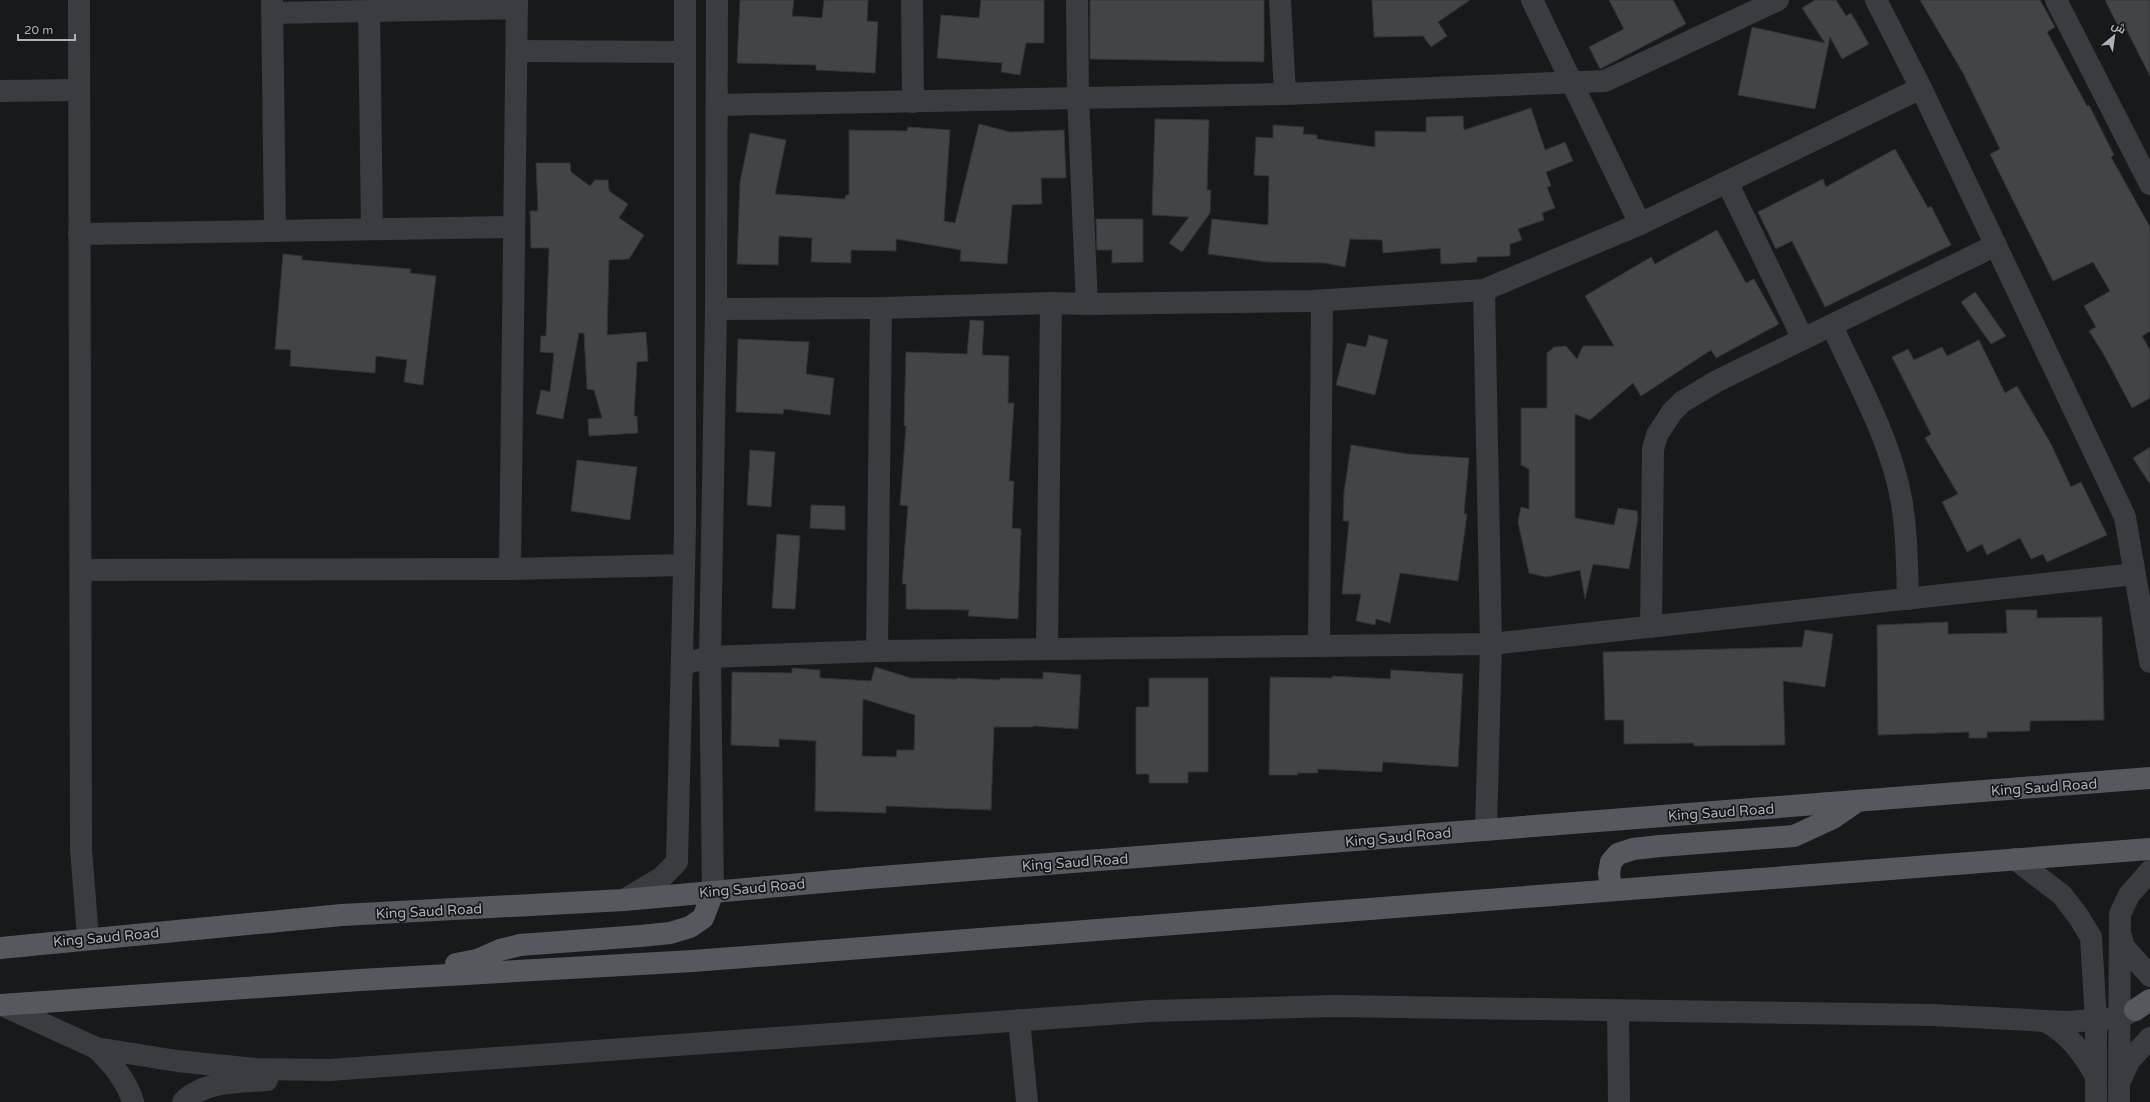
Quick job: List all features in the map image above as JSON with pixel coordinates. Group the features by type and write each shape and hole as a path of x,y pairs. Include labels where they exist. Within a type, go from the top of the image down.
{"main road":[{"name":"King Saud Road","path":"0,948 88,938 342,915 624,900 868,878 2150,778"},
{"path":"1616,890 1610,882 1609,872 1611,862 1618,854 1633,849 1660,846 1794,836 1833,818 1857,801"},
{"path":"1,1005 360,980 693,961 2150,849"},
{"path":"360,980 477,960 500,950 520,945 640,936 683,929 690,927 703,918 714,892"}],"street":[{"path":"79,0 81,849 88,938"},
{"path":"624,900 661,878 677,862 684,565 685,0"},
{"path":"714,892 710,657 716,309 718,105 717,0"},
{"path":"912,0 913,102"},
{"path":"1077,0 1078,96 1087,304"},
{"path":"1280,0 1285,94"},
{"path":"1532,0 1640,224"},
{"path":"718,105 913,102 1078,96 1285,94 1605,81 1778,0"},
{"path":"1876,0 1921,88 2125,517 2150,662"},
{"path":"2056,0 2150,184"},
{"path":"275,231 272,7 369,11 517,4 510,569"},
{"path":"369,11 372,229"},
{"path":"517,51 685,52"},
{"path":"716,309 881,308 1051,303 1087,304 1322,300 1484,290 1640,224 1921,88"},
{"path":"0,91 79,90"},
{"path":"1727,182 1803,340"},
{"path":"79,234 514,227"},
{"path":"1651,627 1651,463 1657,436 1663,423 1672,412 1693,394 1996,245"},
{"path":"1484,290 1491,644 1486,830"},
{"path":"1319,646 1322,300"},
{"path":"1047,649 1051,303"},
{"path":"877,651 881,308"},
{"path":"1832,326 1869,407 1893,467 1901,499 1908,599"},
{"path":"81,570 510,569 684,565"},
{"path":"682,664 710,657 877,651 1491,644 2135,574"},
{"path":"2015,859 2062,895 2078,916 2091,937 2096,1020 2096,1102"},
{"path":"2119,1093 2138,1010 2118,930 2120,914 2129,895 2150,871"},
{"path":"2091,937 2118,930"},
{"path":"2118,930 2124,947 2150,976"},
{"path":"1,1005 96,1048 177,1062 255,1069 330,1070 1150,1011 1334,1006 1923,1015 2083,1022 2138,1010"},
{"path":"1618,1010 1619,1102"},
{"path":"1019,1020 1026,1102"},
{"path":"2044,1021 2063,1032 2074,1043 2096,1076"},
{"path":"2119,1093 2129,1061 2150,1038"},
{"path":"96,1048 117,1072 131,1094 134,1102"},
{"path":"183,1102 195,1092 223,1084 268,1080 330,1070"}],"building":[{"path":"740,0 794,0 792,16 822,18 824,0 868,0 867,21 878,22 875,73 816,70 816,65 737,63"},
{"path":"981,0 1044,0 1044,43 1026,43 1020,75 1001,72 1002,63 937,58 941,15 979,18"},
{"path":"1090,0 1264,0 1264,62 1090,59"},
{"path":"1372,0 1470,0 1438,22 1447,36 1431,47 1423,36 1374,37"},
{"path":"1609,0 1673,0 1686,24 1600,69 1589,47 1624,29"},
{"path":"1815,0 1836,0 1846,16 1851,13 1869,44 1842,59 1830,37 1815,109 1738,95 1752,27 1825,43 1802,8"},
{"path":"1920,0 2040,0 2055,27 2047,32 2087,106 2089,105 2114,155 2111,157 2150,227 2150,331 2142,336 2150,350 2150,398 2132,408 2103,353 2089,331 2096,327 2084,306 2110,291 2093,262 2053,281 1990,154 2000,149 1963,73"},
{"path":"2105,0 2150,0 2150,76 2125,27 2120,30"},
{"path":"1531,108 1545,150 1565,142 1573,161 1546,172 1551,186 1547,187 1555,208 1542,213 1544,220 1518,229 1522,240 1510,244 1510,256 1477,257 1477,262 1441,264 1440,248 1383,253 1382,240 1350,239 1345,267 1325,263 1267,262 1208,254 1212,219 1268,225 1269,176 1254,175 1256,137 1273,138 1273,125 1304,127 1303,134 1317,135 1317,139 1375,147 1375,131 1426,132 1426,117 1463,116 1464,130"},
{"path":"1155,119 1209,120 1207,190 1211,190 1210,213 1182,252 1169,243 1189,217 1152,215"},
{"path":"979,124 1010,132 1064,130 1066,178 1041,178 1042,204 1012,205 1007,264 960,261 961,250 896,239 896,251 851,250 851,263 811,262 812,238 779,236 778,265 737,264 740,182 750,133 786,140 775,194 845,199 846,195 849,195 849,130 907,131 908,127 950,130 944,221 955,223"},
{"path":"1895,149 1928,208 1931,206 1951,245 1825,307 1792,241 1776,249 1758,212 1823,179 1826,187"},
{"path":"536,163 570,163 571,172 590,186 595,180 608,180 609,191 628,204 619,218 644,235 629,259 609,260 607,335 646,332 648,361 637,362 634,416 637,416 638,433 589,436 588,419 602,418 594,390 587,389 584,333 579,333 563,419 536,414 541,390 550,392 554,353 540,352 541,336 546,336 549,248 531,248 530,211 538,211"},
{"path":"1096,219 1143,219 1143,262 1112,263 1112,250 1097,250"},
{"path":"1717,230 1746,283 1754,279 1779,324 1716,358 1711,350 1641,396 1633,383 1590,420 1575,414 1575,518 1614,525 1618,508 1637,511 1638,518 1629,569 1593,564 1585,599 1580,570 1546,577 1529,573 1518,522 1521,507 1529,509 1529,469 1521,465 1521,408 1547,408 1547,353 1554,347 1566,346 1577,359 1583,346 1614,346 1585,296 1651,257 1655,264"},
{"path":"283,254 302,256 302,260 411,269 410,273 436,276 423,385 404,382 407,360 376,356 375,373 290,366 291,350 275,349"},
{"path":"1975,292 2006,336 1991,344 1961,302"},
{"path":"970,320 984,321 982,355 1009,356 1008,403 1014,403 1009,481 1014,481 1012,528 1021,529 1018,619 968,616 969,610 906,609 906,584 902,584 908,506 900,505 906,426 904,426 906,352 967,354"},
{"path":"1369,335 1388,340 1375,395 1336,385 1347,343 1366,347"},
{"path":"738,339 809,342 806,374 834,378 830,415 784,409 783,414 736,412"},
{"path":"1979,340 2005,393 2017,386 2051,444 2071,487 2081,482 2107,535 2047,562 2043,554 2031,559 2020,538 1987,555 1982,544 1967,552 1942,502 1958,494 1925,438 1931,434 1892,357 1908,349 1914,360 1942,347 1947,356"},
{"path":"1351,445 1408,454 1469,458 1464,514 1467,514 1458,581 1400,573 1390,623 1376,619 1375,625 1356,621 1361,594 1342,594 1349,521 1343,521 1344,492"},
{"path":"2150,447 2150,484 2133,458"},
{"path":"750,450 775,452 771,507 747,505"},
{"path":"577,460 637,467 630,520 571,511"},
{"path":"811,505 845,506 845,530 810,528"},
{"path":"777,534 800,536 795,609 772,608"},
{"path":"2006,610 2037,610 2037,618 2102,617 2104,720 2030,721 2030,731 1987,732 1987,738 1969,738 1969,732 1878,735 1877,625 1948,622 1948,634 2007,633"},
{"path":"1805,630 1833,634 1825,687 1783,681 1785,745 1694,746 1694,743 1624,744 1624,720 1605,720 1603,652 1802,647"},
{"path":"875,667 911,678 1000,680 1000,678 1043,679 1043,672 1081,675 1078,729 1033,726 994,727 991,810 886,806 886,813 815,811 816,741 779,739 779,747 731,745 732,672 792,673 792,668 820,670 820,678 871,681","holes":["863,699 915,715 914,750 897,750 896,757 862,756"]},
{"path":"1391,670 1463,674 1458,767 1383,762 1382,772 1318,769 1318,773 1269,775 1270,677 1332,678 1332,676 1390,679"},
{"path":"1149,678 1208,678 1208,772 1188,772 1188,783 1149,783 1149,774 1136,774 1136,707 1149,707"}]}
